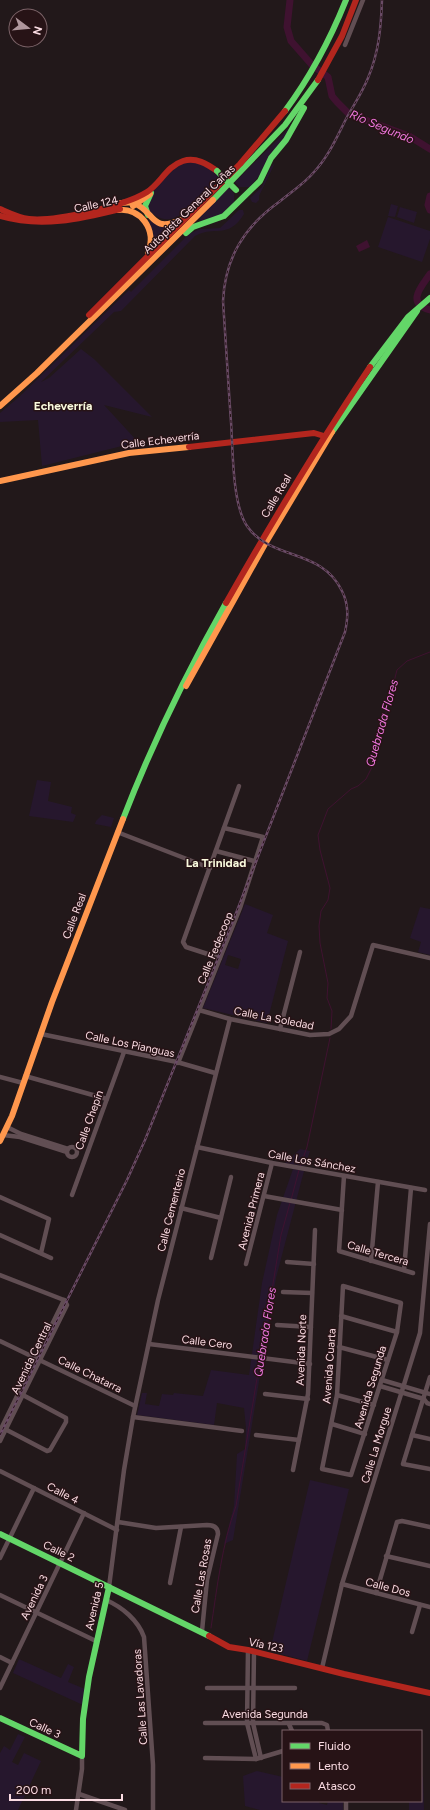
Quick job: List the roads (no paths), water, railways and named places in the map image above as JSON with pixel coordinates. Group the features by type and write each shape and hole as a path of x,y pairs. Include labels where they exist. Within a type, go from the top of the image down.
{"main road":[{"name":"Autopista General Cañas","path":"0,406 38,373 267,135 308,80 325,52 346,0"},
{"name":"Autopista General Cañas","path":"0,400 35,369 274,140 316,86 333,56 356,0"},
{"path":"125,282 188,230 220,218 262,178 271,158 294,126 316,86"},
{"name":"Calle 124","path":"0,209 18,216 43,219 119,206 136,205 180,162 188,160 201,161 217,171 243,197"},
{"path":"119,206 132,210 147,219 162,225 174,224 181,220 218,186"},
{"path":"125,282 147,254 151,246 151,234 145,206 150,192"},
{"name":"Calle 124","path":"0,216 25,223 80,218 119,206 150,192"},
{"path":"136,205 147,219"},
{"name":"Calle Real","path":"0,1143 141,772 200,649 261,541 324,436 379,354 408,317 429,298"},
{"name":"Calle Real","path":"172,707 213,639 265,544 333,431 372,374 417,313 418,308"},
{"path":"372,374 379,354 390,350"},
{"path":"289,505 319,451 324,436 333,431"},
{"name":"Calle Echeverría","path":"0,482 129,453 314,433 324,436"},
{"path":"197,667 200,649 213,639"},
{"name":"Calle 2","path":"0,1534 109,1587"},
{"name":"Vía 123","path":"109,1587 202,1631 232,1648 251,1650 430,1693"},
{"name":"Avenida 5","path":"82,1756 84,1708 96,1641 109,1587"},
{"name":"Calle 3","path":"0,1718 82,1756"}],"street":[{"path":"345,45 363,0"},
{"path":"220,958 186,947 183,942 239,786"},
{"name":"Calle Fedecoop","path":"178,1063 247,888 254,861 263,837 224,828"},
{"path":"117,832 210,868"},
{"path":"216,851 254,861"},
{"name":"Calle La Soledad","path":"199,1010 230,1019 322,1036 339,1029 351,1016 374,945 430,958"},
{"path":"280,1029 300,952"},
{"name":"Calle Cementerio","path":"135,1406 181,1208 230,1019"},
{"name":"Calle Los Pianguas","path":"41,1034 178,1063 215,1073"},
{"name":"Calle Chepín","path":"72,1195 124,1052"},
{"path":"0,1077 24,1079 107,1099"},
{"path":"7,1127 21,1135 68,1150"},
{"path":"3,1135 21,1135"},
{"name":"Calle Los Sánchez","path":"197,1147 272,1163 425,1190"},
{"name":"Avenida Primera","path":"246,1264 272,1163"},
{"path":"264,1196 342,1210 344,1176"},
{"path":"211,1258 231,1177"},
{"path":"371,1261 378,1182"},
{"path":"404,1270 411,1188"},
{"path":"0,1197 49,1219 41,1253"},
{"path":"181,1208 221,1218"},
{"name":"Calle Tercera","path":"342,1210 340,1251 413,1272"},
{"name":"Calle La Morgue","path":"322,1668 342,1584 420,1333 430,1224"},
{"name":"Avenida Norte","path":"293,1470 308,1399 315,1230"},
{"path":"0,1235 51,1258"},
{"path":"287,1262 314,1264"},
{"name":"Avenida Central","path":"0,1275 66,1302 2,1429 0,1441"},
{"name":"Avenida Segunda","path":"343,1287 401,1303 397,1332 352,1475"},
{"name":"Avenida Cuarta","path":"343,1287 339,1347 338,1395 322,1469 352,1475"},
{"path":"283,1292 312,1293"},
{"path":"341,1316 397,1332"},
{"path":"277,1325 311,1327"},
{"name":"Calle Chatarra","path":"0,1341 135,1406"},
{"name":"Calle Cero","path":"149,1344 310,1364"},
{"path":"339,1347 388,1360"},
{"path":"430,1377 426,1396 403,1464 430,1469"},
{"path":"382,1380 426,1396 430,1404"},
{"path":"380,1386 426,1396"},
{"path":"2,1429 47,1450 50,1450 66,1422 66,1418 20,1394"},
{"path":"266,1394 308,1399"},
{"path":"338,1395 374,1405"},
{"name":"Avenida 5","path":"109,1587 124,1470 135,1406"},
{"path":"132,1417 242,1431"},
{"path":"332,1424 365,1434"},
{"path":"256,1435 299,1440"},
{"path":"412,1435 430,1439"},
{"name":"Calle 4","path":"0,1471 117,1530"},
{"path":"0,1558 34,1488"},
{"name":"Avenida 3","path":"0,1688 84,1513"},
{"path":"376,1593 397,1522 402,1520 430,1526"},
{"name":"Calle Las Rosas","path":"118,1522 156,1528 211,1525 215,1527 218,1532 207,1580 202,1631"},
{"path":"170,1583 181,1527"},
{"path":"386,1556 430,1566"},
{"name":"Calle Dos","path":"342,1584 430,1607"},
{"path":"0,1595 96,1641"},
{"name":"Calle Las Lavadoras","path":"106,1600 115,1604 128,1614 142,1632 144,1637 153,1765 153,1810"},
{"path":"412,1632 420,1605"},
{"path":"251,1650 250,1723 258,1758"},
{"path":"0,1657 12,1663"},
{"path":"206,1688 296,1688"},
{"name":"Avenida Segunda","path":"206,1723 325,1724 328,1730"},
{"path":"289,1724 292,1730"},
{"path":"205,1758 258,1758 282,1751"},
{"name":"Avenida 5","path":"76,1810 79,1794 82,1756"},
{"path":"79,1794 125,1810"}],"waterway":[{"name":"Río Segundo","path":"290,0 287,27 291,41 312,65 328,77 332,96 337,102 349,114 409,136 430,149"},
{"name":"Río Segundo","path":"430,196 428,205 430,210"},
{"name":"Río Segundo","path":"430,274 420,289 417,299 418,303 422,307 430,310"},
{"name":"Quebrada Flores","path":"331,1029 332,1011 327,998 328,983 320,943 319,926 321,911 328,900 330,888 320,850 318,835 328,809 351,789 358,786 366,779 372,767 397,670 407,661 430,652"},
{"name":"Quebrada Flores","path":"300,1167 307,1147 330,1038"},
{"name":"Quebrada Flores","path":"291,1200 299,1170"},
{"name":"Quebrada Flores","path":"261,1357 281,1235 290,1203"},
{"name":"Quebrada Flores","path":"211,1628 227,1535 236,1506 260,1360"}],"railway":[{"path":"0,1435 127,1180 145,1140 233,921 345,632 347,617 346,601 342,591 333,577 322,568 309,561 282,551 257,537 247,526 242,516 238,504 234,476 223,301 225,285 232,257 246,233 267,212 306,180 319,166 331,148 363,89 375,59 380,30 382,0"}],"district":[{"name":"Echeverría","path":"63,406"},
{"name":"La Trinidad","path":"216,863"}]}
